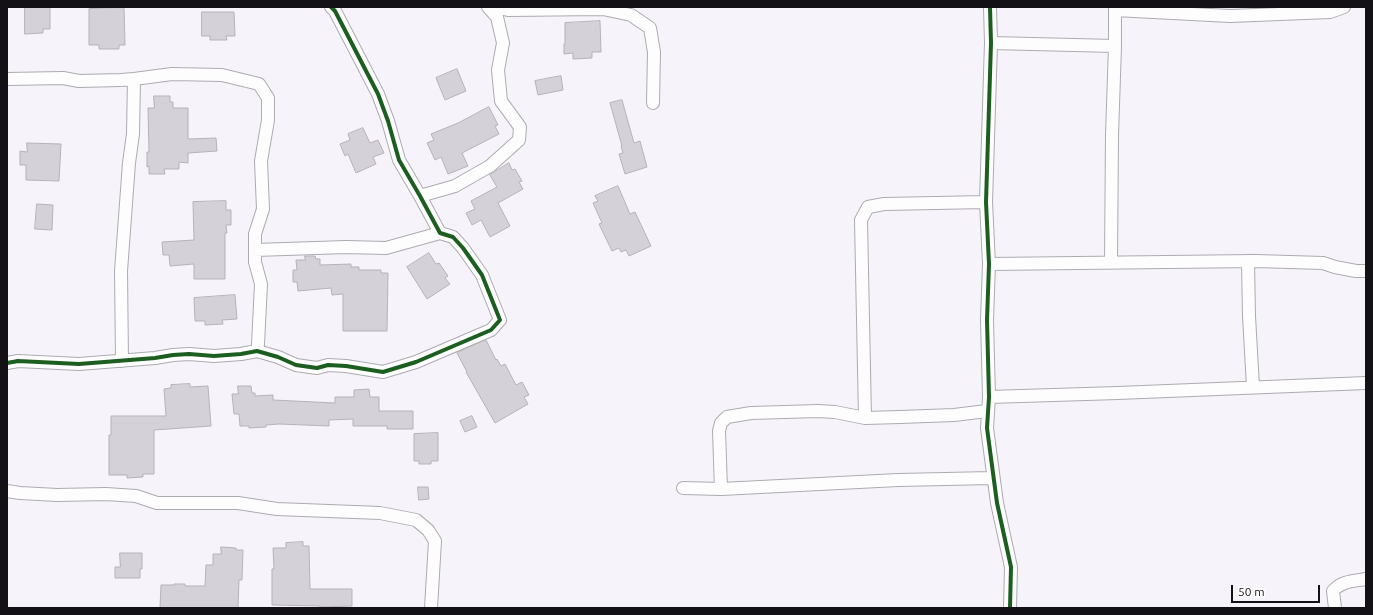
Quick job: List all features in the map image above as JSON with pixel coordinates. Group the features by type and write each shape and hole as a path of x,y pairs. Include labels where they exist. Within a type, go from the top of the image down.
{"street":[{"path":"331,7 335,11 378,94 388,121 399,160 440,233"},
{"path":"420,196 455,186 490,166 519,140 520,127 501,101 498,70 503,43 497,17 488,7"},
{"path":"494,7 508,10 603,9 630,15 650,28 654,52 653,103"},
{"path":"990,7 991,43 986,202 989,264 987,320 989,397 987,428 992,478 1011,567 1010,608"},
{"path":"1111,262 1115,8 1230,16 1330,12 1344,7"},
{"path":"991,43 1115,46"},
{"path":"7,79 63,78 79,81 121,80 172,74 222,75 259,84 268,98 268,120 261,161 263,209 255,234 255,262 261,284 258,344 256,351"},
{"path":"122,361 121,271 132,134 134,79"},
{"path":"865,418 861,220 868,207 884,204 986,202"},
{"path":"7,363 18,361 79,364 174,355 189,354 214,356 241,354 256,351 278,357 296,365 317,368 328,365 346,366 383,372 416,362 491,330 500,320 482,275 463,248 453,237 440,233 386,248 346,247 255,250"},
{"path":"989,264 1248,261 1323,263 1335,268 1366,271"},
{"path":"1248,261 1253,387"},
{"path":"989,397 1366,382"},
{"path":"721,489 719,431 721,423 727,416 751,412 818,411 835,412 865,418 954,415 987,411"},
{"path":"683,488 721,489 898,480 992,478"},
{"path":"7,491 57,495 106,494 136,496 157,503 238,503 277,508 380,513 416,520 428,530 435,541 431,608"},
{"path":"1335,608 1333,591 1337,586 1366,579"}],"building":[{"path":"25,7 50,7 50,29 43,29 43,33 25,34"},
{"path":"124,8 125,45 119,45 119,49 99,49 99,45 89,45 89,9"},
{"path":"202,12 234,12 235,36 226,36 227,40 210,40 210,36 202,36"},
{"path":"600,21 601,52 592,52 592,58 573,59 573,53 564,54 565,23"},
{"path":"457,69 466,91 445,100 436,78"},
{"path":"561,76 563,90 538,95 535,81"},
{"path":"154,96 170,96 170,102 173,102 173,108 188,108 188,139 216,138 217,151 188,153 188,163 179,162 179,169 164,169 165,174 149,174 149,166 147,167 147,152 149,152 148,108 154,108"},
{"path":"622,100 634,143 640,141 647,167 625,174 619,154 623,153 622,146 610,103"},
{"path":"489,107 498,125 495,126 499,134 462,153 468,166 448,174 441,157 435,160 427,143 434,140 431,134 458,123"},
{"path":"363,128 370,143 378,140 384,153 373,157 376,164 356,173 348,154 345,156 340,144 350,140 348,134"},
{"path":"27,143 61,144 59,181 26,180 26,165 20,165 20,151 27,152"},
{"path":"509,163 512,170 515,169 522,181 519,182 523,189 498,203 510,226 490,237 481,220 472,225 466,213 475,209 471,201 497,187 490,175"},
{"path":"618,186 630,214 635,212 651,246 629,256 626,250 621,252 619,248 612,251 599,224 602,223 593,203 598,201 595,196"},
{"path":"226,201 226,210 231,210 231,225 226,225 227,233 225,233 225,279 194,279 194,264 170,266 169,255 163,255 162,242 194,240 193,202"},
{"path":"37,204 53,205 52,230 35,229"},
{"path":"429,253 436,264 439,263 448,276 445,278 450,284 427,299 407,267"},
{"path":"305,256 315,256 316,259 320,259 320,265 351,264 351,267 359,267 359,270 381,270 381,273 388,273 387,331 343,331 343,294 332,295 331,288 298,291 297,282 293,282 293,270 297,270 296,260 305,260"},
{"path":"235,295 237,319 222,320 223,324 205,325 205,321 195,321 194,298"},
{"path":"486,340 496,360 497,359 501,366 505,364 516,385 522,382 529,395 524,397 528,404 495,423 457,353"},
{"path":"190,384 190,387 208,386 211,426 154,430 154,474 143,474 143,477 127,478 127,475 109,475 109,435 111,435 111,416 166,416 164,389 171,388 171,385"},
{"path":"238,386 251,386 252,393 255,393 255,396 273,395 273,400 335,403 335,397 354,397 354,390 369,389 370,397 379,397 379,411 413,411 413,429 387,429 387,426 353,426 353,419 329,420 329,426 279,424 266,425 266,427 249,428 249,426 240,426 239,414 234,414 232,394 238,394"},
{"path":"472,416 477,427 465,432 460,421"},
{"path":"438,433 438,461 431,461 431,464 419,464 419,461 414,461 414,434"},
{"path":"418,487 428,487 429,499 419,500"},
{"path":"303,542 303,546 309,546 310,589 352,589 352,606 320,607 272,605 272,569 274,569 273,548 286,548 286,543"},
{"path":"221,547 243,550 242,580 239,580 238,608 160,608 161,585 185,584 185,586 205,586 206,565 213,565 213,554 221,554"},
{"path":"120,553 142,553 142,569 140,569 140,578 115,578 115,567 120,567"}],"cycle path":[{"path":"7,363 18,361 79,364 155,358 173,355 189,354 214,356 257,351 278,357 296,365 317,368 328,365 346,366 383,372 416,362 491,330 500,320 482,275 463,248 453,237 440,233 399,160 388,121 378,94 335,11 331,7"},
{"path":"990,7 991,43 986,202 989,264 987,320 989,397 987,428 997,503 1011,567 1010,608"}]}
